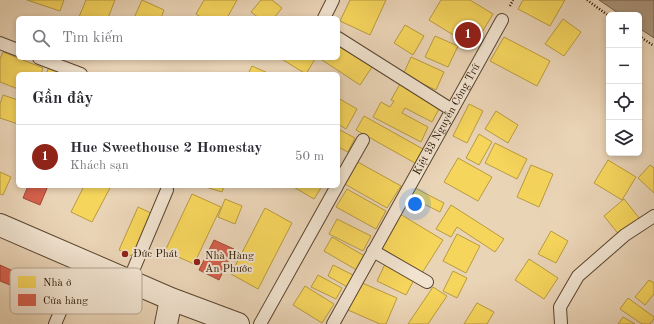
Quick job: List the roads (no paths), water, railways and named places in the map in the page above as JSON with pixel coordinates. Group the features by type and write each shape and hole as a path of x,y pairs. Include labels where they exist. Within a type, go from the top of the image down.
{"street":[{"path":"0,225 99,268"},
{"path":"142,286 170,299 238,324"},
{"path":"166,324 170,299"}],"lane":[{"path":"325,16 333,0"},
{"name":"Kiệt 33 Nguyễn Công Trứ","path":"333,324 502,20"},
{"path":"340,39 452,110"},
{"path":"0,43 16,49"},
{"path":"44,60 75,72"},
{"path":"340,181 363,140"},
{"path":"260,324 336,188"},
{"path":"134,268 167,190"},
{"path":"561,324 560,307 578,276 625,235 654,216"},
{"path":"373,251 427,282"},
{"path":"79,268 82,261"},
{"path":"55,324 59,314"}],"place":[{"name":"Hue Sweethouse 2 Homestay","path":"468,35"},
{"name":"Đức Phát","path":"125,254"},
{"name":"Nhà Hàng An Phước","path":"197,262"}]}
